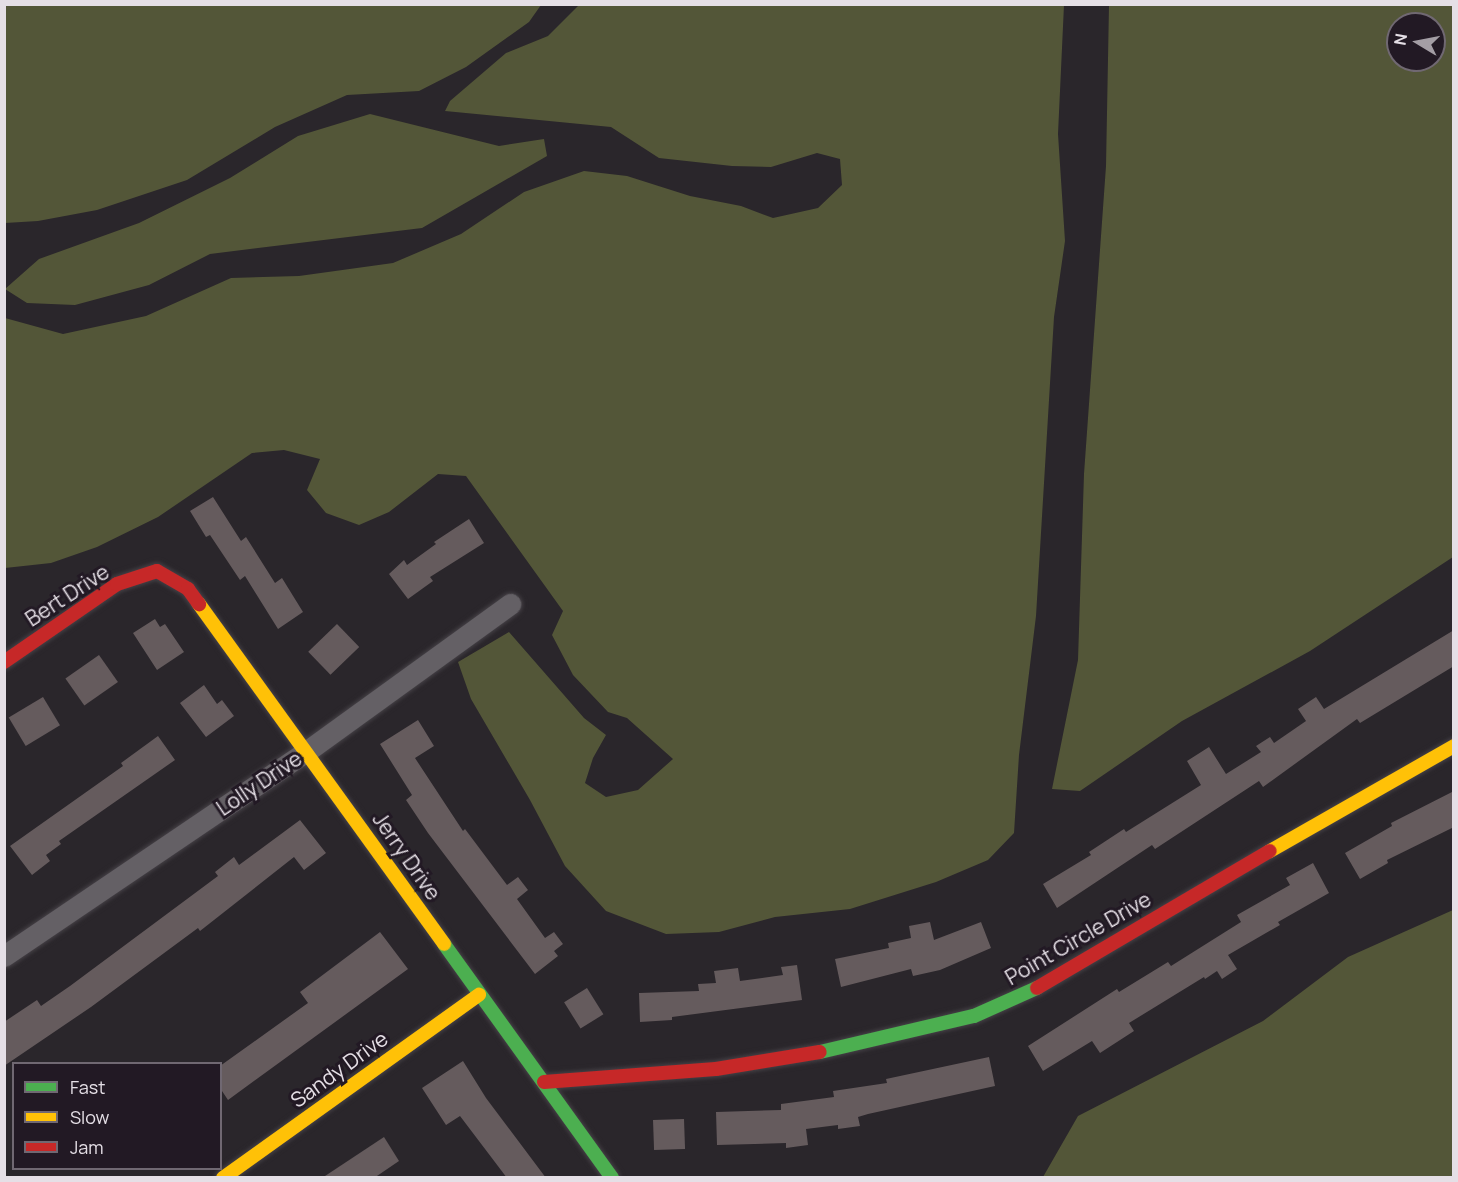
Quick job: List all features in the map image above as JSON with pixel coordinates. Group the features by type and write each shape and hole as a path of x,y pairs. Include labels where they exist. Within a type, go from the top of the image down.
{"street":[{"name":"Bert Drive","path":"4,662 117,584 157,571"},
{"name":"Jerry Drive","path":"157,571 188,589 307,751 479,995 612,1178"},
{"name":"Lolly Drive","path":"4,956 307,751 510,604"},
{"name":"Point Circle Drive","path":"544,1082 716,1069 809,1055 974,1016 1026,995 1147,922 1454,746"},
{"name":"Sandy Drive","path":"223,1178 479,995"}],"green space":[{"path":"5,4 541,5 529,22 466,67 419,91 347,95 275,127 187,180 97,210 38,221 5,223"},
{"path":"580,4 1064,5 1058,134 1065,241 1054,317 1036,616 1019,755 1014,833 988,860 936,882 850,909 775,917 719,932 666,934 606,911 565,866 530,800 471,699 458,662 509,632 584,718 606,735 593,758 585,783 606,797 638,790 673,759 627,718 608,712 573,675 552,635 563,611 466,476 438,474 389,512 359,525 326,513 307,490 320,459 284,450 252,453 158,517 97,547 51,563 5,568 5,318 63,334 146,316 231,278 299,276 393,263 461,234 524,192 584,171 627,176 690,196 741,206 773,218 818,208 842,185 840,159 817,153 771,167 732,166 659,158 611,127 445,111 450,101 506,53 548,36"},
{"path":"1109,5 1453,5 1453,557 1310,651 1182,721 1080,791 1052,789 1078,660 1084,474 1106,166"},
{"path":"370,114 499,146 544,139 547,156 422,228 210,254 149,285 75,305 27,303 5,289 39,259 139,223 230,178 298,136"},
{"path":"1453,910 1453,1177 1043,1177 1078,1116 1263,1021 1348,957"}],"building":[{"path":"213,497 241,541 246,537 275,583 282,578 303,612 278,629 245,576 240,580 210,535 206,537 190,511"},
{"path":"469,519 484,543 430,577 433,581 408,599 389,574 404,560 407,565 436,544 434,542"},
{"path":"155,619 160,627 165,624 184,652 157,670 133,633"},
{"path":"337,624 359,647 330,675 308,652"},
{"path":"1454,630 1454,666 1360,723 1357,719 1263,787 1259,781 1155,849 1152,845 1057,908 1043,884 1091,855 1089,852 1124,829 1126,832 1201,785 1187,761 1209,747 1226,774 1261,752 1256,746 1270,737 1274,743 1306,721 1298,709 1316,697 1324,709"},
{"path":"99,655 118,682 84,706 65,679"},
{"path":"204,685 217,704 222,700 234,716 206,737 180,703"},
{"path":"43,697 60,725 26,746 9,718"},
{"path":"418,720 434,746 415,758 463,831 465,829 507,885 518,877 528,890 517,899 545,938 554,932 563,944 554,951 558,956 535,974 428,833 406,800 412,795 380,744"},
{"path":"158,736 175,760 59,841 61,844 46,855 50,861 32,875 10,846 123,766 121,763"},
{"path":"1454,791 1454,827 1387,860 1388,863 1360,879 1345,853 1392,826 1391,823"},
{"path":"300,820 326,853 304,870 294,857 200,931 198,928 91,1007 4,1066 4,1022 37,1000 41,1006 218,876 215,872 234,857 239,865"},
{"path":"1313,863 1329,893 1278,922 1280,925 1228,955 1237,969 1222,979 1217,971 1205,979 1204,977 1129,1023 1134,1031 1100,1053 1092,1041 1043,1071 1028,1046 1117,989 1119,992 1168,962 1171,966 1241,922 1237,915 1290,885 1286,878"},
{"path":"930,922 934,940 981,922 991,948 940,970 913,976 911,969 841,987 835,959 889,948 888,943 911,938 909,926"},
{"path":"380,932 408,969 228,1100 222,1091 222,1065 308,1003 300,992"},
{"path":"797,965 802,1000 672,1017 672,1020 640,1022 639,993 699,991 698,984 716,983 714,971 738,968 740,981 783,975 781,967"},
{"path":"587,988 603,1014 581,1029 564,1002"},
{"path":"989,1057 995,1086 868,1114 858,1117 860,1126 838,1129 838,1125 806,1129 808,1145 786,1148 786,1143 717,1145 716,1112 781,1110 781,1104 834,1097 833,1091 887,1083 886,1079"},
{"path":"463,1061 486,1098 546,1178 507,1178 460,1116 446,1125 422,1088"},
{"path":"684,1119 685,1149 654,1150 653,1120"},
{"path":"384,1137 399,1161 374,1178 322,1178"}],"traffic: fast":[{"path":"444,944 612,1178"},
{"path":"820,1052 974,1016 1037,988"}],"traffic: slow":[{"path":"199,604 444,944"},
{"path":"1270,851 1454,746"},
{"path":"223,1178 479,995"}],"traffic: jam":[{"path":"4,662 117,584 157,571 188,589 199,604"},
{"path":"1037,988 1270,851"},
{"path":"544,1082 716,1069 820,1052"}]}
